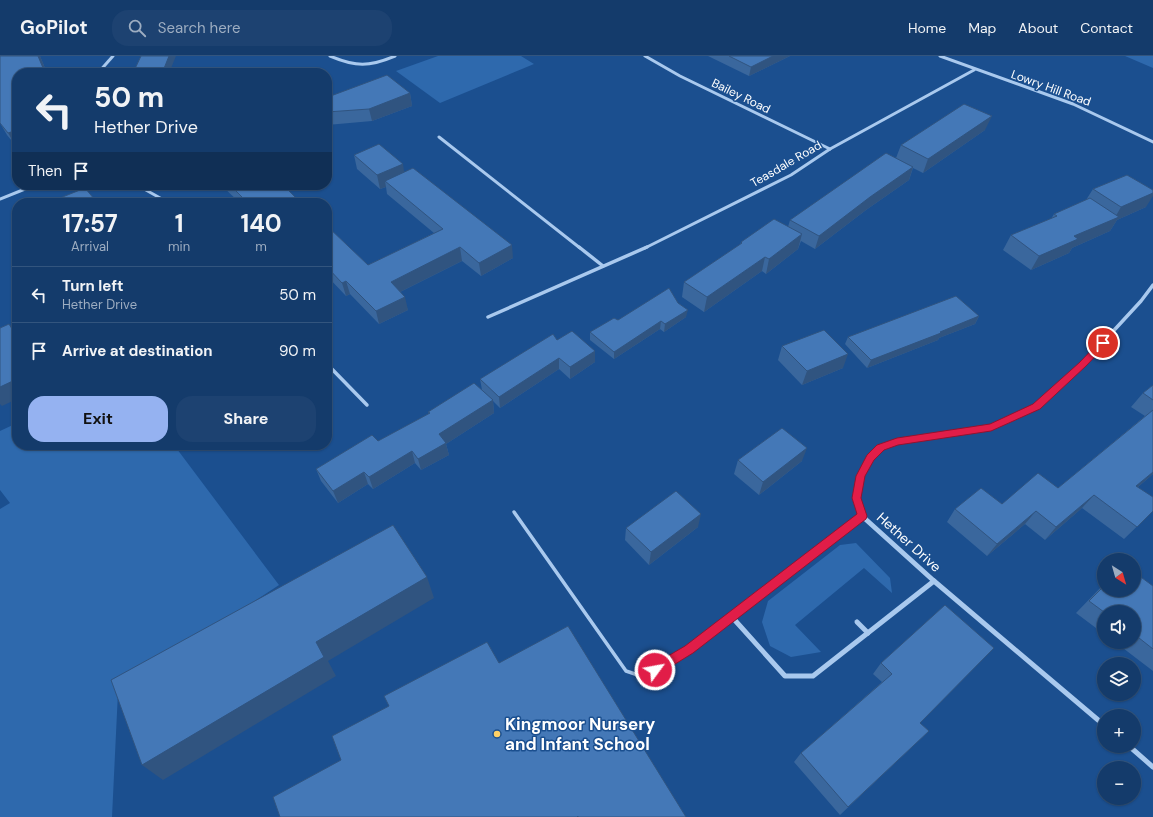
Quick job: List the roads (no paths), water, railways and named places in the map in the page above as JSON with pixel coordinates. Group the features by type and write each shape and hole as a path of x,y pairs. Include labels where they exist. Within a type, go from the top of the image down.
{"street":[{"path":"102,68 113,56"},
{"path":"330,56 350,65 365,66 396,56"},
{"name":"Bailey Road","path":"645,56 680,76 830,149"},
{"name":"Lowry Hill Road","path":"940,56 974,70 1074,105 1101,116 1153,142"},
{"name":"Teasdale Road","path":"488,317 635,253 791,175 830,149 974,70"},
{"path":"439,137 603,266"},
{"path":"0,199 22,190"},
{"path":"146,190 159,198"},
{"name":"Hether Drive","path":"1097,719 934,581 862,516 856,498 861,476 871,458 881,448 897,442 991,428 1037,406 1083,364 1141,301 1153,285"},
{"path":"332,369 367,405"},
{"path":"862,516 732,617 785,676 813,676 934,581"},
{"path":"857,622 868,633"},
{"path":"1137,753 1153,767"}],"lane":[{"path":"514,512 626,671 644,677 689,649 732,617"}],"place":[{"name":"Kingmoor Nursery and Infant School","path":"497,734"}]}
